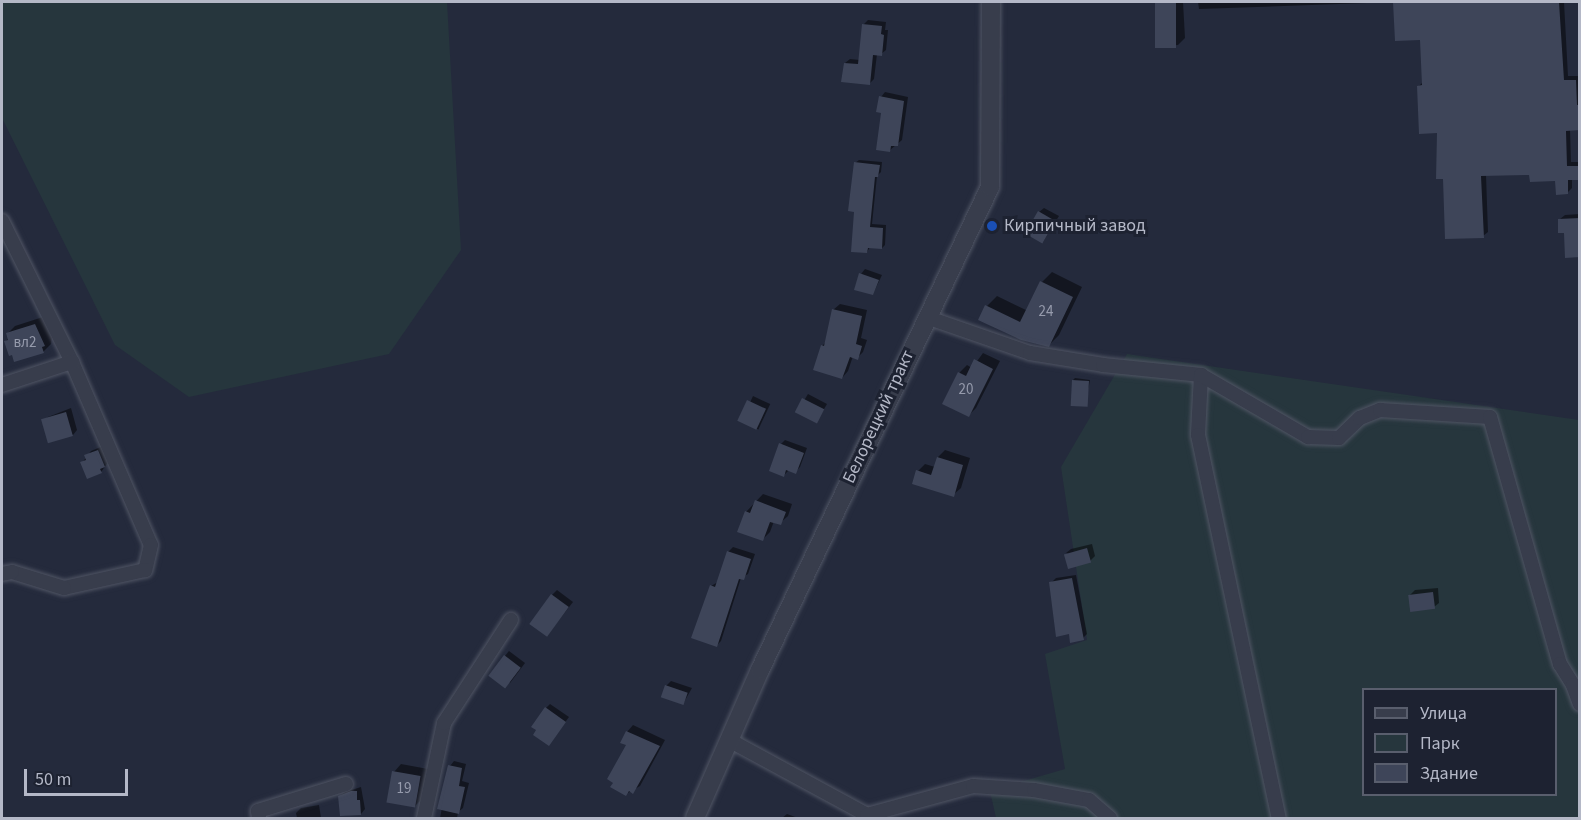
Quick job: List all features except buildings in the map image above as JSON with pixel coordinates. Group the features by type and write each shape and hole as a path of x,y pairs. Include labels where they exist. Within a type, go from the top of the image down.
{"street":[{"name":"Белорецкий тракт","path":"695,819 729,740 926,317 990,187 991,2"},
{"path":"2,221 72,362 151,545 145,570 64,588 12,572 2,574"},
{"path":"926,317 1030,352 1103,365 1201,375 1308,437 1339,438 1360,418 1380,410 1490,417 1560,664 1573,685 1580,704"},
{"path":"2,386 72,362"},
{"path":"1201,375 1198,435 1279,819"},
{"path":"424,819 444,723 511,620"},
{"path":"729,740 867,815 973,786 1034,790 1089,800 1110,819"},
{"path":"259,819 258,811 346,784"}],"green space":[{"path":"2,2 447,2 461,250 389,354 189,397 115,345 2,118"},
{"path":"1127,354 1579,420 1579,818 996,818 990,791 1065,769 1045,654 1087,640 1061,467"}],"place":[{"name":"Кирпичный завод","path":"992,226"}]}
